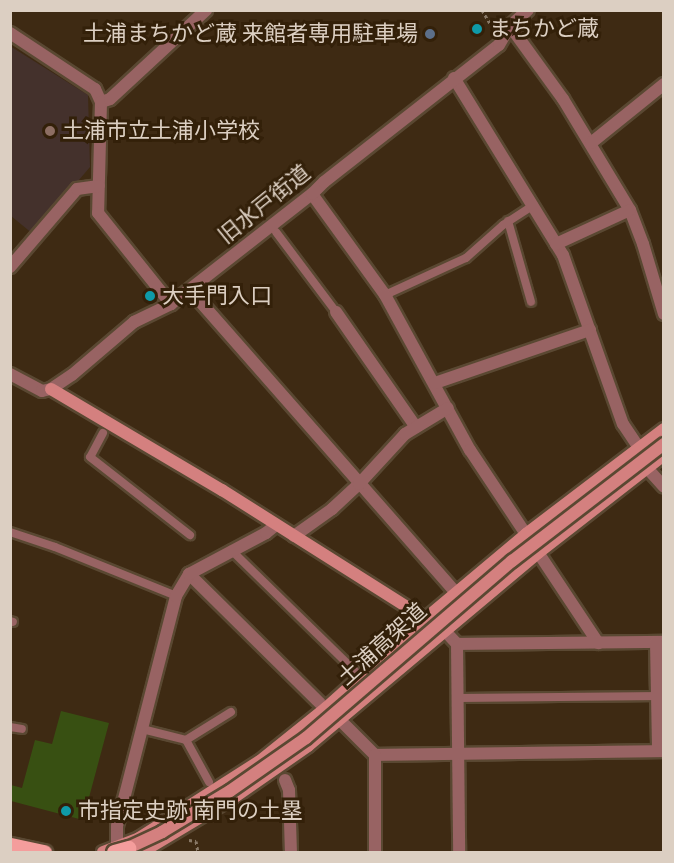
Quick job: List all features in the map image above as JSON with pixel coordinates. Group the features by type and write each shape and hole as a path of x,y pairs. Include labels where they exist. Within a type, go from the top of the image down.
{"main road":[{"path":"10,845 44,852"}],"street":[{"path":"101,102 110,99 206,10"},
{"name":"旧水戸街道","path":"51,389 72,375 135,322 171,304 190,290 312,194 454,78 499,45 510,26 528,10"},
{"path":"510,26 563,99 630,210 643,244 663,314"},
{"path":"10,33 95,89 101,102 98,213 171,304"},
{"path":"454,78 534,204 563,255 623,424 639,448 647,468 663,487"},
{"path":"591,143 663,84"},
{"path":"10,267 77,189 99,186"},
{"path":"312,194 385,295 470,450 597,642"},
{"path":"556,244 630,210"},
{"path":"190,290 456,593"},
{"path":"336,312 416,427"},
{"path":"435,383 590,330"},
{"path":"10,374 42,391 51,389 444,630 457,644 459,852"},
{"path":"294,536 332,509 359,484 405,434 448,408"},
{"path":"124,850 260,761 326,708 426,618 526,534 663,429"},
{"name":"土浦高架道","path":"124,850 162,832 230,791 297,745 336,714 512,561 663,444"},
{"path":"103,852 124,850 276,770 341,721 444,630 663,455"},
{"path":"124,850 117,826 176,596 189,574 266,533 276,525"},
{"path":"189,574 320,703"},
{"path":"375,755 458,752 661,751 657,696 660,642 457,644"},
{"path":"341,721 375,755 375,852"},
{"path":"285,780 289,790 291,852"}],"lane":[{"path":"385,295 466,258 508,221 534,204"},
{"path":"508,221 531,302"},
{"path":"276,232 336,312"},
{"path":"103,433 90,458 190,535"},
{"path":"10,532 55,546 176,596"},
{"path":"231,550 355,671"},
{"path":"463,698 657,696"},
{"path":"142,729 186,740 231,712"},
{"path":"10,727 22,729"},
{"path":"186,740 209,782"}],"path":[{"path":"482,10 497,35"},
{"path":"188,841 196,841 198,852"}],"shaded area":[{"name":"土浦市立土浦小学校","path":"10,46 88,95 90,167 33,234 11,216"}],"green space":[{"path":"61,711 109,723 83,820 11,801 11,785 22,788 35,740 52,744"}],"place":[{"name":"まちかど蔵","path":"477,29"},
{"name":"土浦まちかど蔵 来館者専用駐車場","path":"430,34"},
{"name":"土浦市立土浦小学校","path":"50,131"},
{"name":"大手門入口","path":"150,296"},
{"name":"市指定史跡 南門の土塁","path":"66,811"}]}
